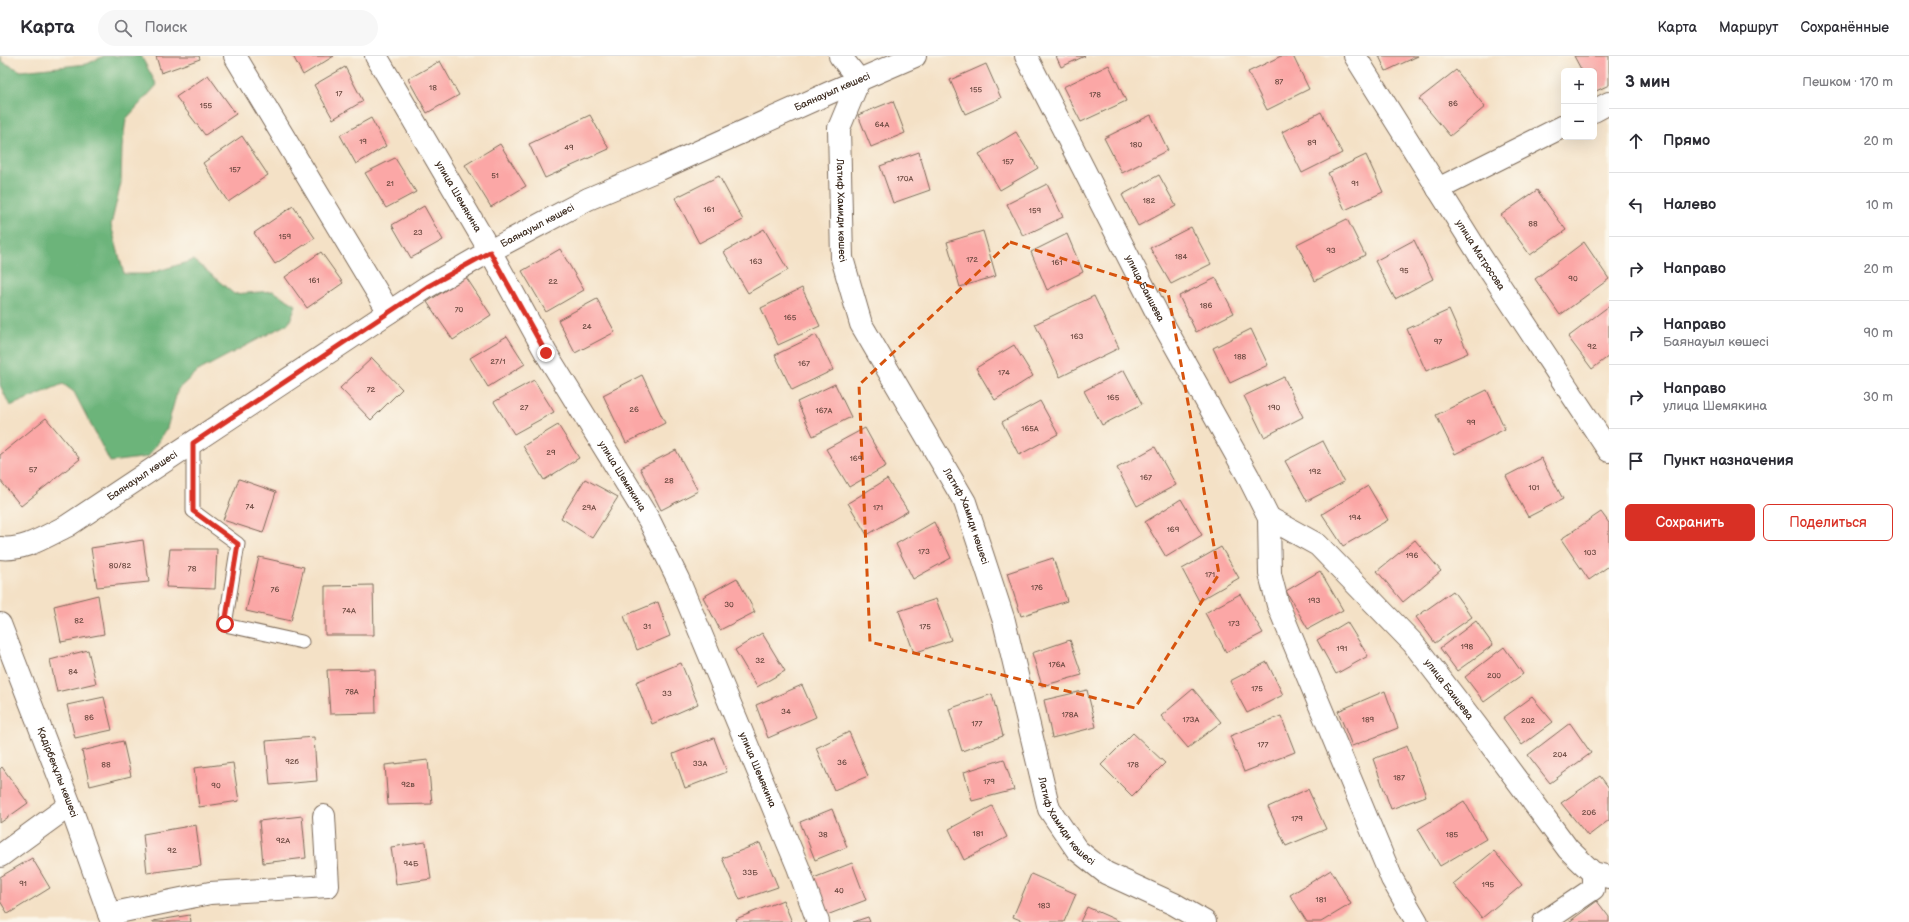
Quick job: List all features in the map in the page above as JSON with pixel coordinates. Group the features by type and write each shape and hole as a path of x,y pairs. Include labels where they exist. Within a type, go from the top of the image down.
{"street":[{"path":"235,56 389,312"},
{"name":"улица Шемякина","path":"376,56 490,252 546,353 649,520 678,579 798,867 818,922"},
{"path":"840,56 859,80"},
{"name":"Баянауыл көшесі","path":"0,548 12,550 36,541 66,526 427,287 588,199 660,169 915,56"},
{"name":"улица Баишева","path":"1026,56 1156,313 1270,518 1270,574 1278,605 1392,879 1417,922"},
{"name":"улица Матросова","path":"1355,56 1481,257 1609,451"},
{"name":"Латиф Хамиди көшесі","path":"859,80 839,128 842,258 861,324 965,502 1004,621 1050,809 1076,850 1106,873 1174,904 1205,922"},
{"path":"1597,110 1609,104"},
{"path":"1438,189 1561,128"},
{"name":"улица Баишева","path":"1270,518 1318,545 1412,643 1476,725 1568,849 1601,875"},
{"name":"Қадірбекұлы көшесі","path":"0,624 70,805 110,918"},
{"path":"0,856 70,805"},
{"path":"110,918 210,893 328,886 324,816"},
{"path":"1544,922 1594,889 1601,875"}],"lane":[{"path":"193,443 193,511 238,544 225,624 302,642"}],"highlighted area":[{"path":"1010,242 1168,292 1219,574 1135,708 870,642 859,385"}],"green space":[{"path":"0,56 3,62 21,71 87,64 104,56 141,56 157,85 126,119 122,148 121,183 111,225 124,274 148,274 194,260 234,294 273,291 296,305 289,323 198,371 178,389 167,428 148,457 110,462 74,392 63,384 10,406 0,385"}],"building":[{"path":"156,56 199,56 200,59 161,73"},
{"path":"293,56 334,56 303,75"},
{"path":"1056,56 1085,56 1061,67"},
{"path":"1281,56 1293,56 1309,89 1267,110 1248,72"},
{"path":"1379,56 1418,56 1386,71"},
{"path":"1574,56 1609,56 1609,85 1597,91 1597,68 1580,68"},
{"path":"440,61 459,95 427,113 408,79"},
{"path":"986,64 1001,98 965,114 950,80"},
{"path":"1109,65 1126,101 1081,122 1063,87"},
{"path":"345,67 363,101 333,119 314,85"},
{"path":"1456,70 1485,107 1450,136 1419,99"},
{"path":"208,75 236,114 205,135 176,97"},
{"path":"893,101 905,133 871,147 858,115"},
{"path":"1321,112 1342,153 1302,173 1282,132"},
{"path":"590,115 609,149 545,178 529,144"},
{"path":"1151,115 1168,150 1122,173 1104,138"},
{"path":"371,118 386,146 356,164 340,135"},
{"path":"1016,132 1038,168 1000,190 979,154"},
{"path":"242,136 268,175 228,202 203,163"},
{"path":"500,144 526,186 491,207 465,165"},
{"path":"919,152 930,190 893,203 880,166"},
{"path":"1366,155 1383,192 1345,210 1328,173"},
{"path":"395,158 416,192 386,208 365,173"},
{"path":"1159,175 1176,206 1138,226 1122,195"},
{"path":"719,176 743,220 699,243 675,198"},
{"path":"1047,184 1063,217 1023,236 1007,204"},
{"path":"1537,190 1566,230 1530,255 1501,215"},
{"path":"293,206 315,238 275,264 254,233"},
{"path":"424,206 443,240 411,258 392,225"},
{"path":"1347,219 1365,255 1315,281 1297,244"},
{"path":"1191,227 1211,264 1171,284 1150,248"},
{"path":"764,229 788,270 748,293 724,252"},
{"path":"983,231 996,276 960,287 947,242"},
{"path":"1067,234 1083,272 1047,290 1031,252"},
{"path":"1414,240 1433,279 1395,299 1375,261"},
{"path":"1584,242 1609,279 1560,315 1535,279"},
{"path":"560,249 584,290 546,312 522,271"},
{"path":"321,252 343,283 307,308 285,277"},
{"path":"466,277 491,315 453,340 427,302"},
{"path":"1216,278 1234,313 1196,332 1179,296"},
{"path":"802,288 820,326 778,345 761,308"},
{"path":"1094,296 1119,348 1060,377 1035,324"},
{"path":"597,299 615,332 575,353 558,320"},
{"path":"1609,306 1609,356 1592,369 1568,337"},
{"path":"1449,310 1468,353 1426,371 1407,329"},
{"path":"1251,329 1268,365 1230,383 1213,348"},
{"path":"816,335 833,370 792,390 775,355"},
{"path":"507,336 525,364 488,387 470,358"},
{"path":"1014,345 1033,376 995,400 976,368"},
{"path":"372,358 402,389 371,420 340,388"},
{"path":"1124,370 1142,404 1102,425 1084,391"},
{"path":"642,375 665,423 626,443 603,395"},
{"path":"1284,377 1303,417 1264,437 1244,396"},
{"path":"534,380 554,412 514,434 494,402"},
{"path":"835,384 851,417 813,436 797,402"},
{"path":"1487,390 1505,429 1455,454 1436,415"},
{"path":"1040,401 1058,434 1019,455 1002,422"},
{"path":"46,418 80,459 21,506 0,480 0,455"},
{"path":"558,425 579,458 544,480 523,446"},
{"path":"865,428 886,466 849,487 826,449"},
{"path":"1323,441 1344,482 1307,501 1285,461"},
{"path":"1155,447 1176,485 1137,506 1117,468"},
{"path":"676,450 698,491 661,510 640,468"},
{"path":"1541,458 1563,499 1528,517 1506,476"},
{"path":"239,479 276,492 263,533 223,520"},
{"path":"585,479 618,497 592,538 561,518"},
{"path":"887,479 908,511 867,535 848,503"},
{"path":"1368,486 1388,520 1343,546 1322,514"},
{"path":"1181,499 1202,535 1166,557 1145,522"},
{"path":"1601,512 1609,523 1609,566 1589,580 1561,539"},
{"path":"934,522 951,558 913,579 896,544"},
{"path":"143,540 149,582 97,587 91,548"},
{"path":"1415,540 1441,571 1403,602 1377,571"},
{"path":"1221,547 1239,578 1199,601 1182,569"},
{"path":"170,549 217,549 215,589 166,587"},
{"path":"259,557 304,567 291,621 246,611"},
{"path":"1053,558 1067,601 1021,616 1007,573"},
{"path":"1320,571 1343,610 1308,629 1286,591"},
{"path":"737,578 755,612 720,630 703,597"},
{"path":"373,585 374,635 325,635 325,586"},
{"path":"1453,591 1472,617 1435,643 1416,617"},
{"path":"1240,594 1263,633 1226,652 1205,613"},
{"path":"98,595 104,634 61,642 54,606"},
{"path":"936,599 951,640 914,653 899,611"},
{"path":"658,602 670,636 637,650 624,616"},
{"path":"1476,621 1493,645 1457,671 1440,648"},
{"path":"1347,622 1368,656 1336,674 1317,640"},
{"path":"762,633 785,671 757,687 735,650"},
{"path":"1070,640 1082,675 1042,686 1032,653"},
{"path":"1504,647 1523,674 1484,702 1465,677"},
{"path":"88,650 96,683 57,692 50,660"},
{"path":"1267,662 1283,695 1247,713 1230,681"},
{"path":"681,663 698,704 652,724 636,682"},
{"path":"375,669 376,713 330,714 327,670"},
{"path":"802,685 816,717 768,738 756,705"},
{"path":"1193,689 1221,722 1188,748 1161,716"},
{"path":"1087,690 1096,727 1052,738 1044,700"},
{"path":"1385,691 1398,728 1352,746 1338,711"},
{"path":"992,694 1003,736 962,751 949,709"},
{"path":"104,697 112,730 75,738 67,705"},
{"path":"1532,697 1553,722 1522,745 1503,718"},
{"path":"1281,716 1295,752 1244,772 1230,736"},
{"path":"1570,723 1591,753 1550,783 1528,755"},
{"path":"849,732 868,776 834,790 816,748"},
{"path":"1133,733 1165,763 1132,796 1101,765"},
{"path":"314,737 317,781 270,785 266,741"},
{"path":"714,738 727,772 685,788 673,754"},
{"path":"123,741 131,776 90,786 82,751"},
{"path":"1407,746 1426,796 1391,809 1373,759"},
{"path":"1004,759 1014,790 972,801 964,772"},
{"path":"428,760 432,804 388,805 385,765"},
{"path":"233,763 239,801 199,807 194,768"},
{"path":"2,767 28,803 0,823 0,769"},
{"path":"1600,776 1609,788 1609,820 1588,836 1561,803"},
{"path":"1308,789 1326,829 1286,846 1268,807"},
{"path":"1464,801 1486,839 1440,866 1418,829"},
{"path":"992,806 1007,837 964,860 949,829"},
{"path":"832,809 847,847 815,860 800,822"},
{"path":"302,816 306,858 263,863 259,821"},
{"path":"196,825 201,866 147,873 143,834"},
{"path":"426,842 431,879 396,884 391,847"},
{"path":"760,843 778,887 740,900 722,858"},
{"path":"1494,851 1522,885 1482,918 1453,884"},
{"path":"32,858 50,888 8,914 0,901 0,877"},
{"path":"852,863 866,900 827,915 811,879"},
{"path":"1331,870 1351,904 1321,922 1307,922 1290,895"},
{"path":"1031,874 1076,894 1064,922 1025,922 1013,917"},
{"path":"783,900 792,922 737,922 736,919"},
{"path":"1597,901 1609,917 1609,922 1569,922"},
{"path":"1087,907 1121,922 1080,922"},
{"path":"190,915 191,922 153,922 153,921"},
{"path":"868,917 870,922 853,922"}],"route":[{"path":"225,624 238,544 193,511 193,443 427,287 490,252 546,353"}]}
